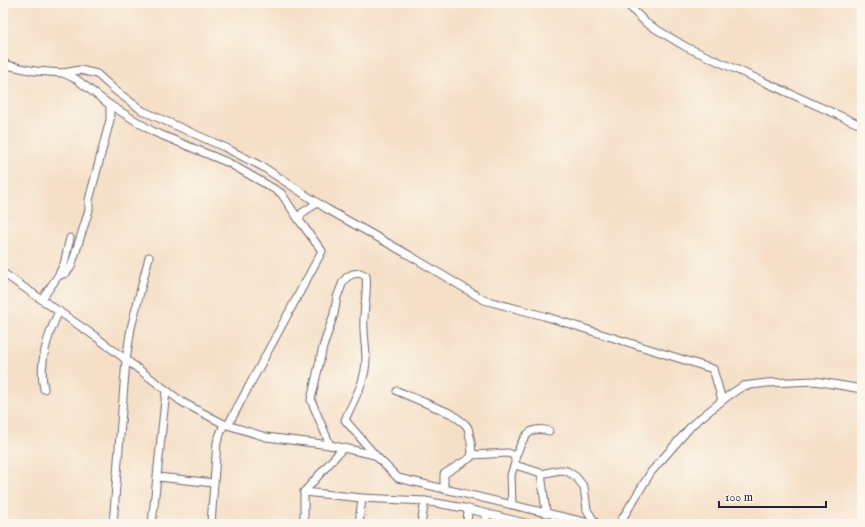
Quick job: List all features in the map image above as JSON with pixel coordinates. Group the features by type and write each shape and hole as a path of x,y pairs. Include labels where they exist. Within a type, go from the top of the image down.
{"street":[{"path":"626,3 646,23 686,47 856,123 862,124"},
{"path":"3,63 34,71 63,72 80,70 97,74 116,91 143,111 224,147 263,167 317,203 409,255 484,300 544,316 713,369 722,400"},
{"path":"63,72 76,79 110,105 154,132 230,163 281,193 322,251 217,442 211,524"},
{"path":"58,276 66,272 71,267 86,220 110,120 110,105"},
{"path":"299,220 302,213 317,203"},
{"path":"42,299 58,276 64,264 70,238"},
{"path":"113,524 126,360 131,328 149,257"},
{"path":"3,273 59,311 182,402 226,425 266,437 330,445 375,455"},
{"path":"330,445 311,400 323,347 334,314 337,297 343,282 347,277 360,273 366,276 367,283 364,324 366,360 365,374 345,420 375,455 398,478 595,524"},
{"path":"44,389 42,368 51,329 59,311"},
{"path":"619,524 651,472 693,424 722,400 743,386 767,383 815,381 862,388"},
{"path":"152,524 166,391"},
{"path":"397,391 452,414 468,428 472,455 468,460 444,474 444,489"},
{"path":"512,504 512,475 515,462 525,437 528,433 535,430 550,431"},
{"path":"304,524 304,492 343,448"},
{"path":"472,455 508,453 513,455 515,462"},
{"path":"515,462 540,472 546,512"},
{"path":"541,474 560,470 567,471 576,477 584,487 587,510 595,524"},
{"path":"158,477 214,483"},
{"path":"304,492 362,498 425,501 468,509 529,524"},
{"path":"359,524 362,498"},
{"path":"424,524 425,501"},
{"path":"467,524 468,509"},
{"path":"485,524 487,514"}]}
